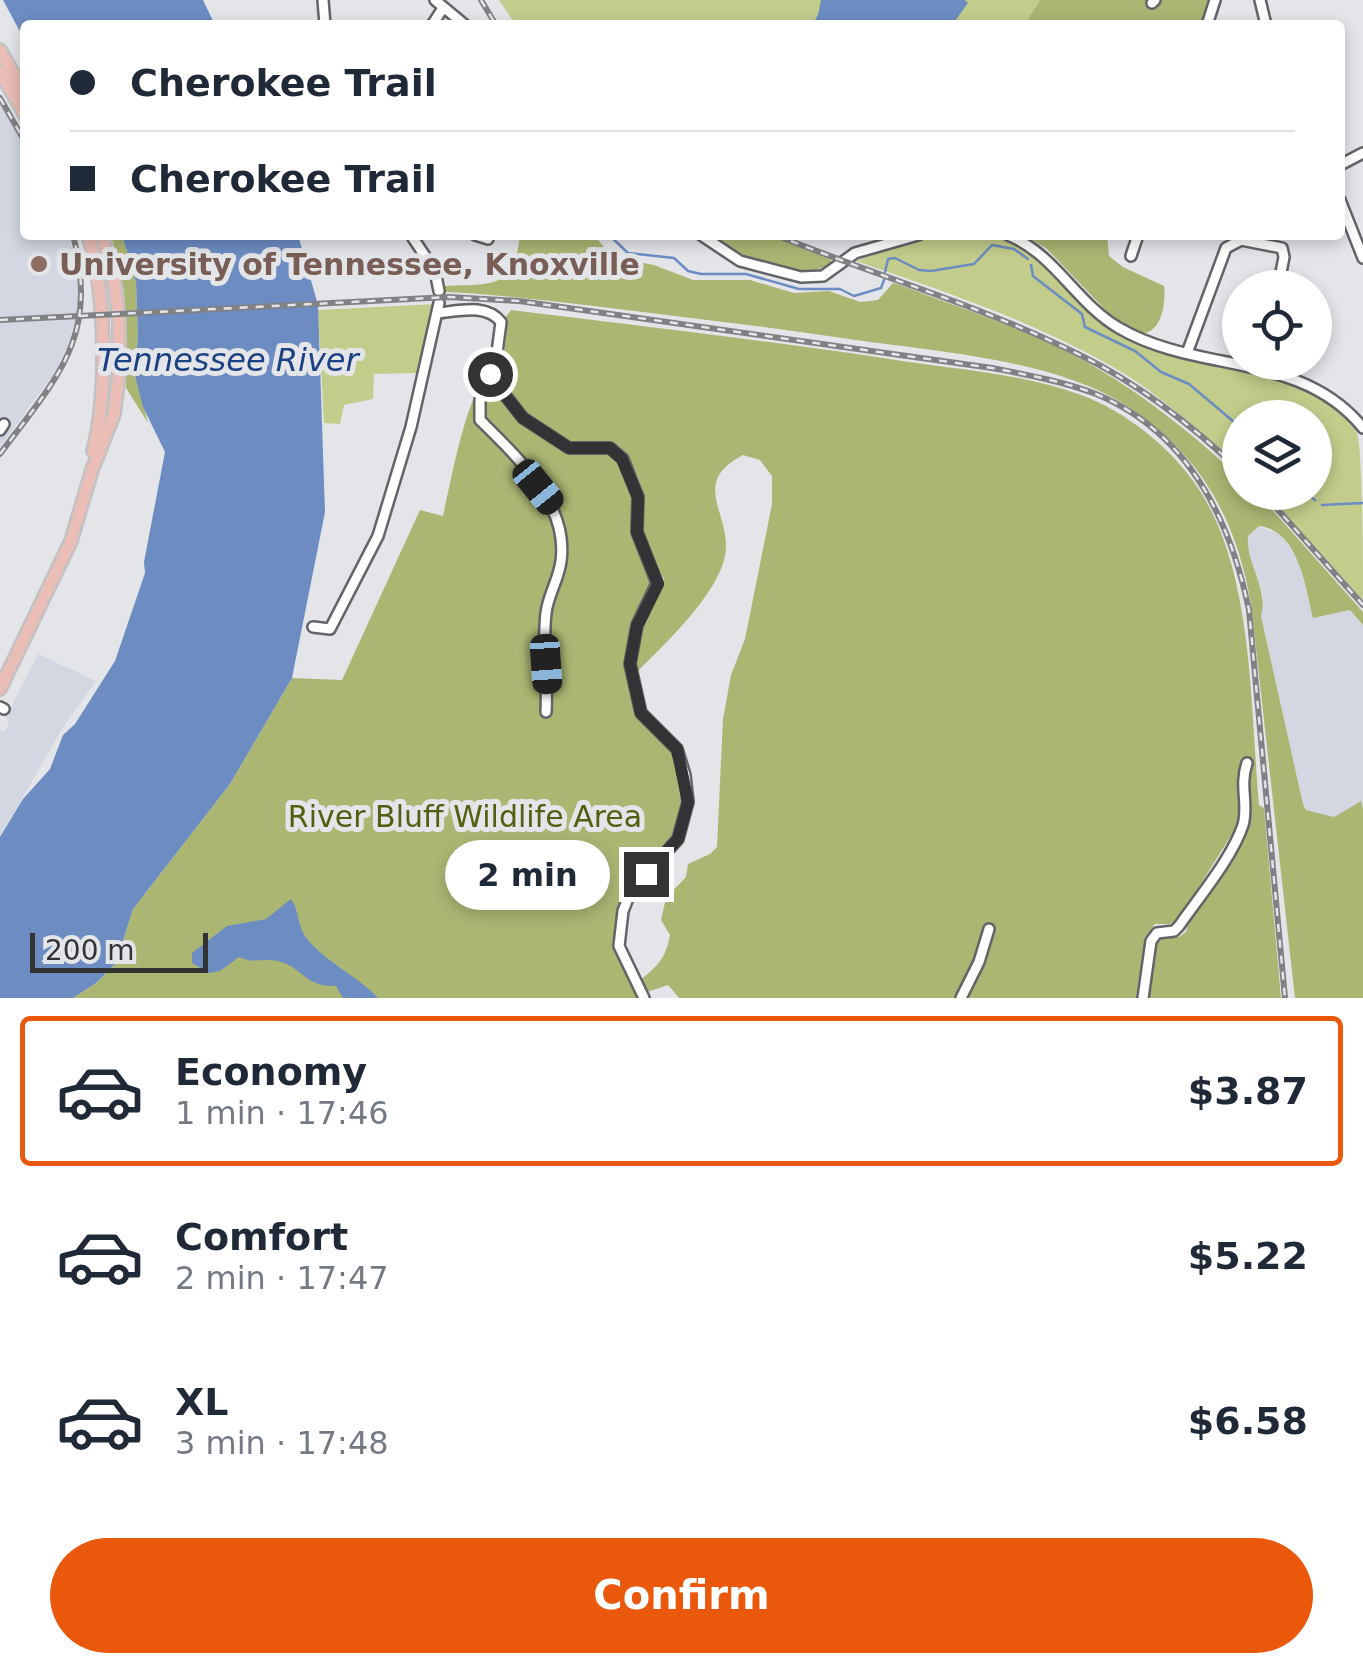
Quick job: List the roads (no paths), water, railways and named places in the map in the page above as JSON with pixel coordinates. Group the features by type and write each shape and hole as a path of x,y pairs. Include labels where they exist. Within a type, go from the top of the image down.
{"main road":[{"path":"0,50 20,85"},
{"path":"0,72 20,106"},
{"path":"89,240 96,273 102,363 92,470"},
{"path":"0,689 71,541 114,414 119,374 115,286 103,240"}],"street":[{"path":"439,4 459,20"},
{"path":"1345,213 1363,258"},
{"path":"414,240 435,271 439,291"},
{"path":"708,240 740,261 801,278 823,276 855,253 900,240"},
{"path":"1017,240 1038,251 1115,326 1143,341 1222,359"},
{"path":"1131,256 1136,240"},
{"path":"1187,353 1226,248 1241,240 1283,249 1280,270"},
{"path":"313,628 330,629 378,536 412,427 438,308 482,310 497,317 502,330 496,368 480,400 479,418 555,508 561,526 561,562 546,608 546,712"},
{"path":"496,368 504,394 523,418 569,448 610,448 622,459 638,497 637,532 658,584 637,626 630,664 641,713 677,749 688,802 678,839 631,891 623,911 619,946 644,998"},
{"path":"1298,380 1322,391 1363,428"},
{"path":"1143,998 1151,941 1157,933 1174,931 1237,838 1245,814 1241,782 1247,763"},
{"path":"961,998 979,962 989,928"}],"water":[{"path":"3,0 203,0 213,20 20,20 20,32"},
{"path":"821,0 968,3 956,20 815,20"},
{"name":"Tennessee River","path":"123,240 299,240 318,305 325,512 292,678 230,784 133,909 116,963 73,998 0,998 0,837 23,799 50,769 63,735 75,724 115,661 145,573 165,452 143,407 134,372 138,337 136,282"},
{"path":"291,899 302,931 313,945 378,998 343,998 336,986 317,984 278,961 239,957 220,971 209,973 192,963 192,953 227,926 266,919"}],"waterway":[{"path":"614,240 628,253 674,258 688,271 746,274 799,289 840,289 854,296 881,288 884,280"},
{"path":"885,272 888,259 895,258 919,270 931,271 974,264 992,245 1014,249 1028,259"},
{"path":"1031,265 1033,276 1082,314 1085,327 1189,384 1222,412"},
{"path":"1332,505 1363,503"}],"railway":[{"path":"481,0 493,20"},
{"path":"0,98 20,133"},
{"path":"0,454 55,378 77,329 80,271 74,240"},
{"path":"789,240 968,306 1080,355 1164,407 1222,455"},
{"path":"0,320 449,297 519,301 992,368 1070,385 1128,410 1156,431 1200,482 1230,543 1241,576 1249,610 1285,998"},
{"path":"1278,510 1363,605"}],"place":[{"name":"University of Tennessee, Knoxville","path":"39,264"}],"park label":[{"name":"River Bluff Wildlife Area","path":"465,816"}]}
